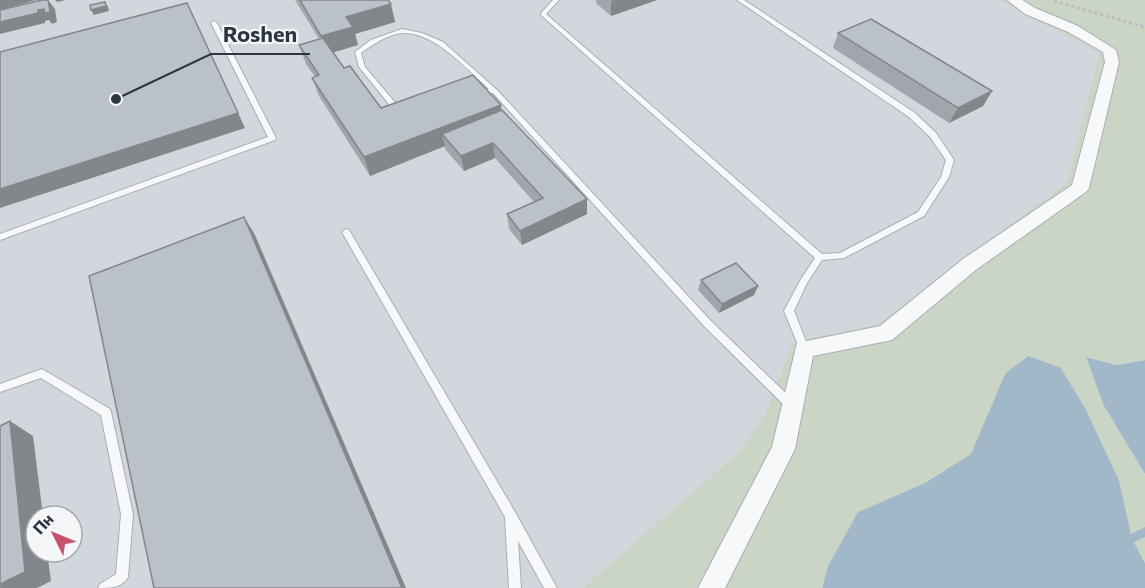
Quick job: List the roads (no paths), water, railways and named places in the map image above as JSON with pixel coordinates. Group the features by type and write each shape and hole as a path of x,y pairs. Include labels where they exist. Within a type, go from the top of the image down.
{"street":[{"path":"711,588 783,449 804,349 885,334 970,264 1080,188 1112,62 1110,50 1073,29 1030,11 1013,0"}],"lane":[{"path":"556,0 543,14 820,257 841,256 921,214 945,177 950,160 933,135 912,115 741,0"},
{"path":"0,237 272,138 214,23"},
{"path":"403,116 391,105 362,67 358,52 373,41 402,32 420,34 441,43 495,91 708,324 792,406"},
{"path":"466,95 495,91"},
{"path":"346,232 551,588"},
{"path":"804,349 789,310 820,257"},
{"path":"0,388 42,373 106,412 127,513 122,577 104,588"},
{"path":"511,516 515,588"}],"water":[{"path":"1028,356 1061,368 1085,408 1119,480 1132,539 1145,563 1145,588 822,588 828,566 858,512 925,483 971,454 1005,374"},
{"path":"1086,357 1116,365 1145,360 1145,474 1104,406"}],"waterway":[{"path":"1122,543 1145,532"}],"place":[{"name":"Roshen","path":"116,99"}]}
